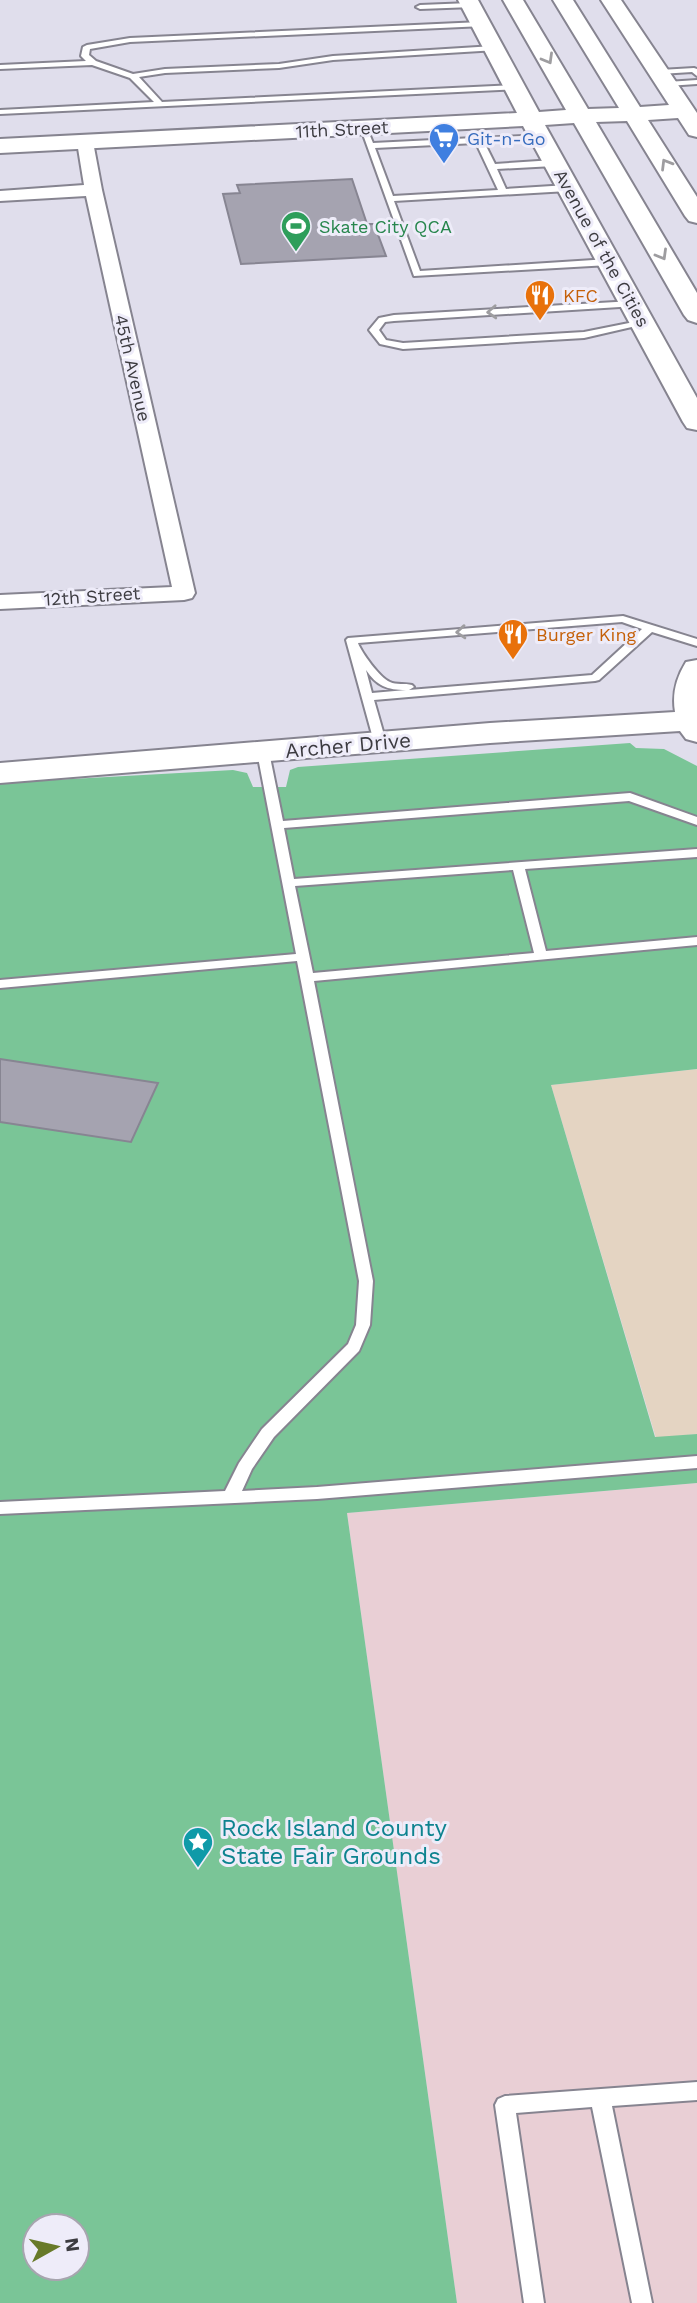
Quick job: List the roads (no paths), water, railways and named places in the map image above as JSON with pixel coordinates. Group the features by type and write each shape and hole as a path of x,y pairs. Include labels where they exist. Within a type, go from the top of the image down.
{"street":[{"path":"513,0 697,315"},
{"path":"564,0 697,216"},
{"path":"611,0 693,124"},
{"name":"Avenue of the Cities","path":"469,2 554,163 697,422"},
{"name":"11th Street","path":"0,146 367,137 536,128 581,116 634,113 693,124"},
{"name":"45th Avenue","path":"85,142 93,190 184,593"},
{"path":"0,196 93,190"},
{"name":"12th Street","path":"0,602 184,593"},
{"path":"695,724 688,701 691,682 697,670"},
{"name":"Archer Drive","path":"0,773 380,742 695,724"}],"lane":[{"path":"426,21 418,4 469,2"},
{"path":"93,63 85,56 87,47 107,42 481,24"},
{"path":"0,67 93,63 133,76 165,71 279,66 332,58 494,48"},
{"path":"664,78 694,70 697,74"},
{"path":"133,76 160,104"},
{"path":"664,78 697,82"},
{"path":"0,112 515,87"},
{"path":"475,131 503,192"},
{"path":"367,137 417,274 609,262"},
{"path":"491,167 554,163"},
{"path":"389,199 568,188"},
{"path":"638,314 593,333 554,331 400,340 378,337 374,330 382,320 394,318 638,314"},
{"path":"380,742 352,640 623,619 697,643"},
{"path":"368,697 595,678 650,628"},
{"path":"356,654 369,662 374,678 385,685 403,687 538,677 595,678"},
{"path":"231,1496 245,1467 268,1433 354,1347 363,1325 366,1282 263,752"},
{"path":"278,825 631,797 697,821"},
{"path":"289,883 697,853"},
{"path":"517,866 541,956"},
{"path":"307,978 697,941"},
{"path":"0,984 303,957"},
{"path":"0,1508 317,1493 697,1462"},
{"path":"534,2303 505,2105 697,2091"},
{"path":"600,2097 642,2303"}],"place":[{"name":"Git-n-Go","path":"444,165"},
{"name":"Skate City QCA","path":"296,253"},
{"name":"KFC","path":"540,322"},
{"name":"Burger King","path":"513,661"},
{"name":"Rock Island County State Fair Grounds","path":"198,1869"}]}
